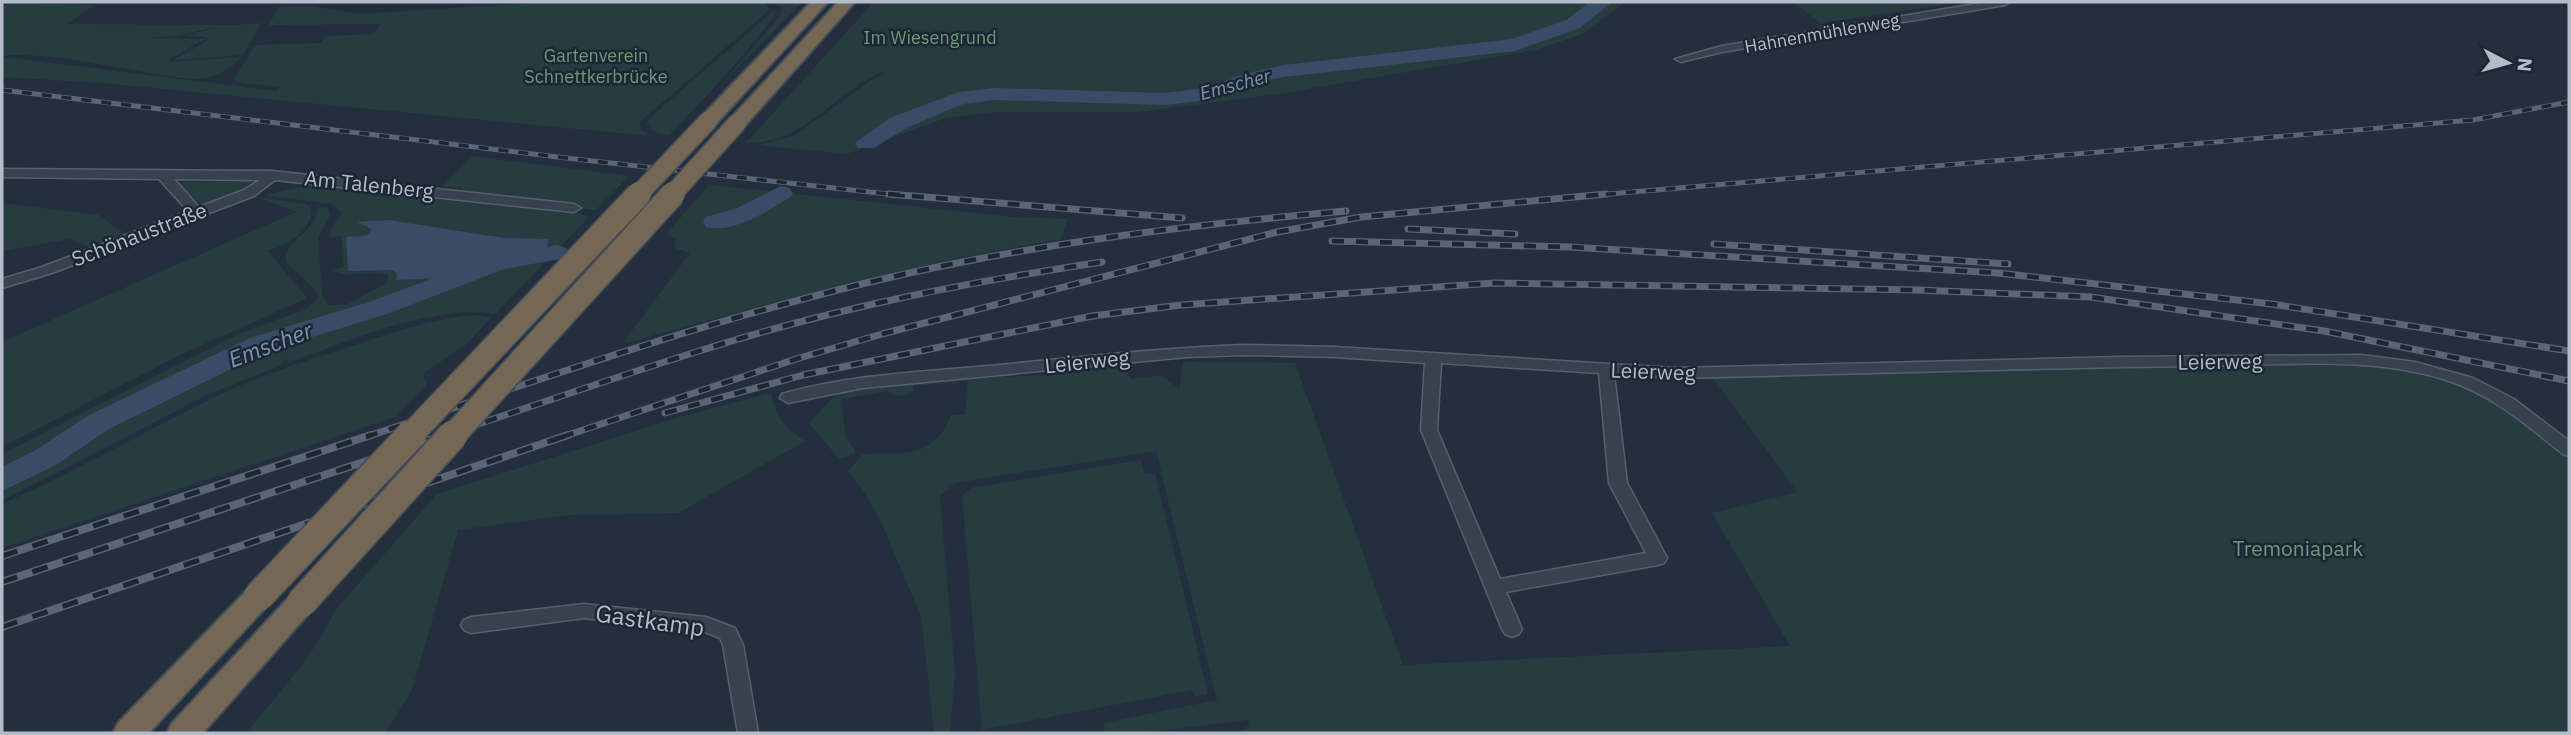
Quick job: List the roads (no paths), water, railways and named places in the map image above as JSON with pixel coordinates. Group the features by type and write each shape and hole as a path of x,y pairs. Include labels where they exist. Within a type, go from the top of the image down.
{"highway":[{"path":"129,733 820,2"},
{"path":"183,733 846,2"}],"street":[{"name":"Hahnenmühlenweg","path":"1681,59 1722,49 2005,2"},
{"name":"Am Talenberg","path":"2,173 272,176 443,192 574,208"},
{"path":"163,174 196,212"},
{"name":"Schönaustraße","path":"2,284 47,270 249,192 272,176"},
{"name":"Leierweg","path":"789,398 863,383 1187,352 1335,352 1676,373 2362,359 2396,363 2464,382 2497,396 2569,450"},
{"path":"1433,358 1429,430 1512,629"},
{"path":"1494,587 1658,558 1618,483 1606,369"},
{"name":"Gastkamp","path":"471,625 584,611 706,625 728,633 733,645 748,733"}],"water":[{"path":"388,220 504,238 549,239 546,250 502,257 441,278 396,280 397,274 393,270 348,271 346,237 364,236 372,229 357,222"}],"waterway":[{"name":"Emscher","path":"866,143 898,123 959,98 995,94 1165,99 1209,94 1251,78 1284,71 1515,45 1573,24 1602,2"},
{"name":"Emscher","path":"715,222 746,213 781,193"},
{"name":"Emscher","path":"2,480 45,458 99,422 260,344 381,307 499,262 557,253"}],"railway":[{"path":"2,90 905,196"},
{"path":"1586,196 2473,120 2569,102"},
{"path":"888,194 1182,218"},
{"path":"568,435 796,359 882,334 1277,232 1361,217 1606,194"},
{"path":"366,437 677,335 866,283 1044,247 1225,223 1346,211"},
{"path":"1408,229 1515,234"},
{"path":"1332,241 1570,247 1998,273 2272,304 2569,351"},
{"path":"1714,244 2008,264"},
{"path":"440,437 678,358 808,320 954,287 1102,262"},
{"path":"665,413 803,375 1092,316 1181,305 1494,283 1918,290 2091,297 2324,331 2569,381"},
{"path":"2,556 371,435"},
{"path":"2,582 445,435"},
{"path":"2,627 568,435"},
{"path":"562,437 568,435"}],"park label":[{"name":"Im Wiesengrund","path":"930,37"},
{"name":"Gartenverein Schnettkerbrücke","path":"596,65"},
{"name":"Tremoniapark","path":"2298,548"}]}
